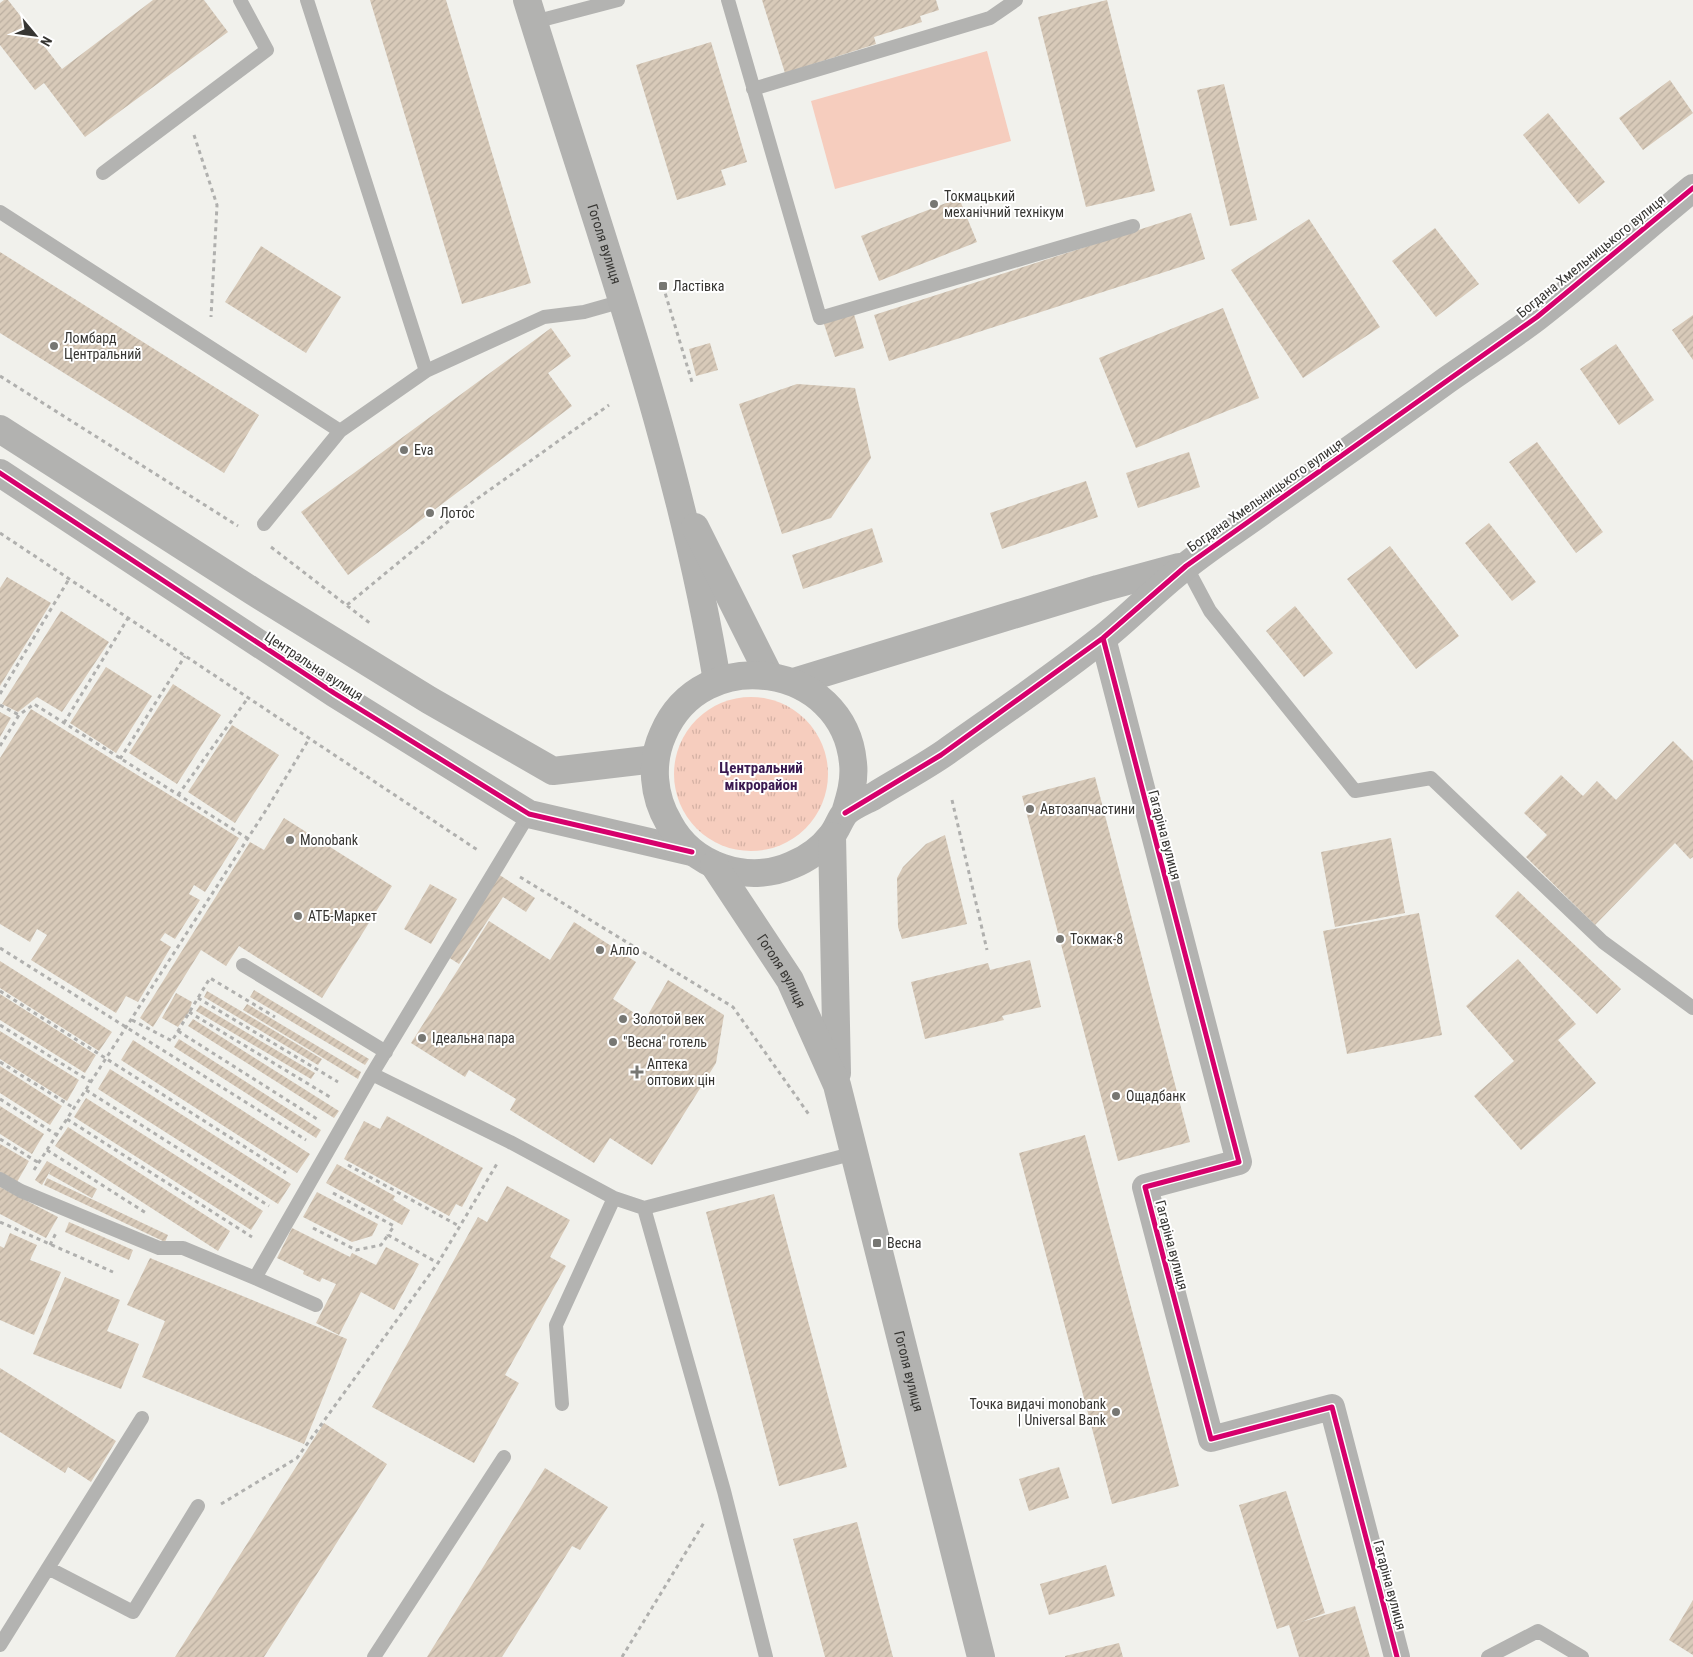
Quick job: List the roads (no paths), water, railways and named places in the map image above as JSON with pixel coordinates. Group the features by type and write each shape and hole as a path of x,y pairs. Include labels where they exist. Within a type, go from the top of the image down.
{"street":[{"name":"Гоголя вулиця","path":"530,11 623,301 676,491 706,614 717,681"},
{"name":"Богдана Хмельницького вулиця","path":"839,824 941,755 1103,638 1186,566 1537,317 1693,188"},
{"path":"0,429 254,592 430,700 553,771 655,759"},
{"name":"Центральна вулиця","path":"0,473 334,694 529,814 703,859 740,872 774,871 791,866 814,854 839,824"},
{"name":"Гоголя вулиця","path":"676,491 724,580 782,678"},
{"name":"Богдана Хмельницького вулиця","path":"782,678 1186,566"},
{"name":"Гагаріна вулиця","path":"1103,638 1239,1162 1145,1187 1211,1439 1332,1407 1397,1657"},
{"name":"Гоголя вулиця","path":"782,678 743,674 717,681 695,694 676,712 663,734 655,759 655,785 662,810 674,833 703,859 790,980 837,1085 981,1657"},
{"path":"782,678 816,695 834,714 847,737 853,762 853,788 839,824"},
{"name":"Гоголя вулиця","path":"837,1085 839,824"}],"lane":[{"path":"103,173 267,50 240,0"},
{"path":"307,0 426,372"},
{"path":"530,11 618,0"},
{"path":"728,0 820,318 1133,226"},
{"path":"753,89 990,18 1016,0"},
{"path":"0,212 340,431"},
{"path":"264,524 340,431 426,372 544,317 584,312 623,301"},
{"path":"1186,566 1210,611 1355,792 1431,778 1603,942 1693,1008"},
{"path":"256,1278 372,1074 529,814"},
{"path":"243,965 386,1052"},
{"path":"372,1074 510,1142 614,1198 644,1208 855,1153"},
{"path":"0,1179 21,1191 159,1248 183,1248 316,1305"},
{"path":"562,1404 556,1325 614,1198"},
{"path":"644,1208 724,1491 766,1657"},
{"path":"0,1644 142,1418"},
{"path":"374,1657 504,1457"},
{"path":"48,1568 133,1612 198,1506"},
{"path":"1488,1657 1538,1631 1582,1657"}],"place":[{"name":"Токмацький механічний технікум","path":"934,204"},
{"name":"Ластівка","path":"663,286"},
{"name":"Ломбард Центральний","path":"54,346"},
{"name":"Eva","path":"404,450"},
{"name":"Лотос","path":"430,513"},
{"name":"Автозапчастини","path":"1030,809"},
{"name":"Monobank","path":"290,840"},
{"name":"АТБ-Маркет","path":"298,916"},
{"name":"Токмак-8","path":"1060,939"},
{"name":"Алло","path":"600,950"},
{"name":"Золотой век","path":"623,1019"},
{"name":"Ідеальна пара","path":"422,1038"},
{"name":"\"Весна\" готель","path":"613,1042"},
{"name":"Аптека оптових цін","path":"637,1072"},
{"name":"Ощадбанк","path":"1116,1096"},
{"name":"Весна","path":"877,1243"},
{"name":"Точка видачі monobank | Universal Bank","path":"1116,1412"}],"district":[{"name":"Центральний мікрорайон","path":"761,776"}]}
